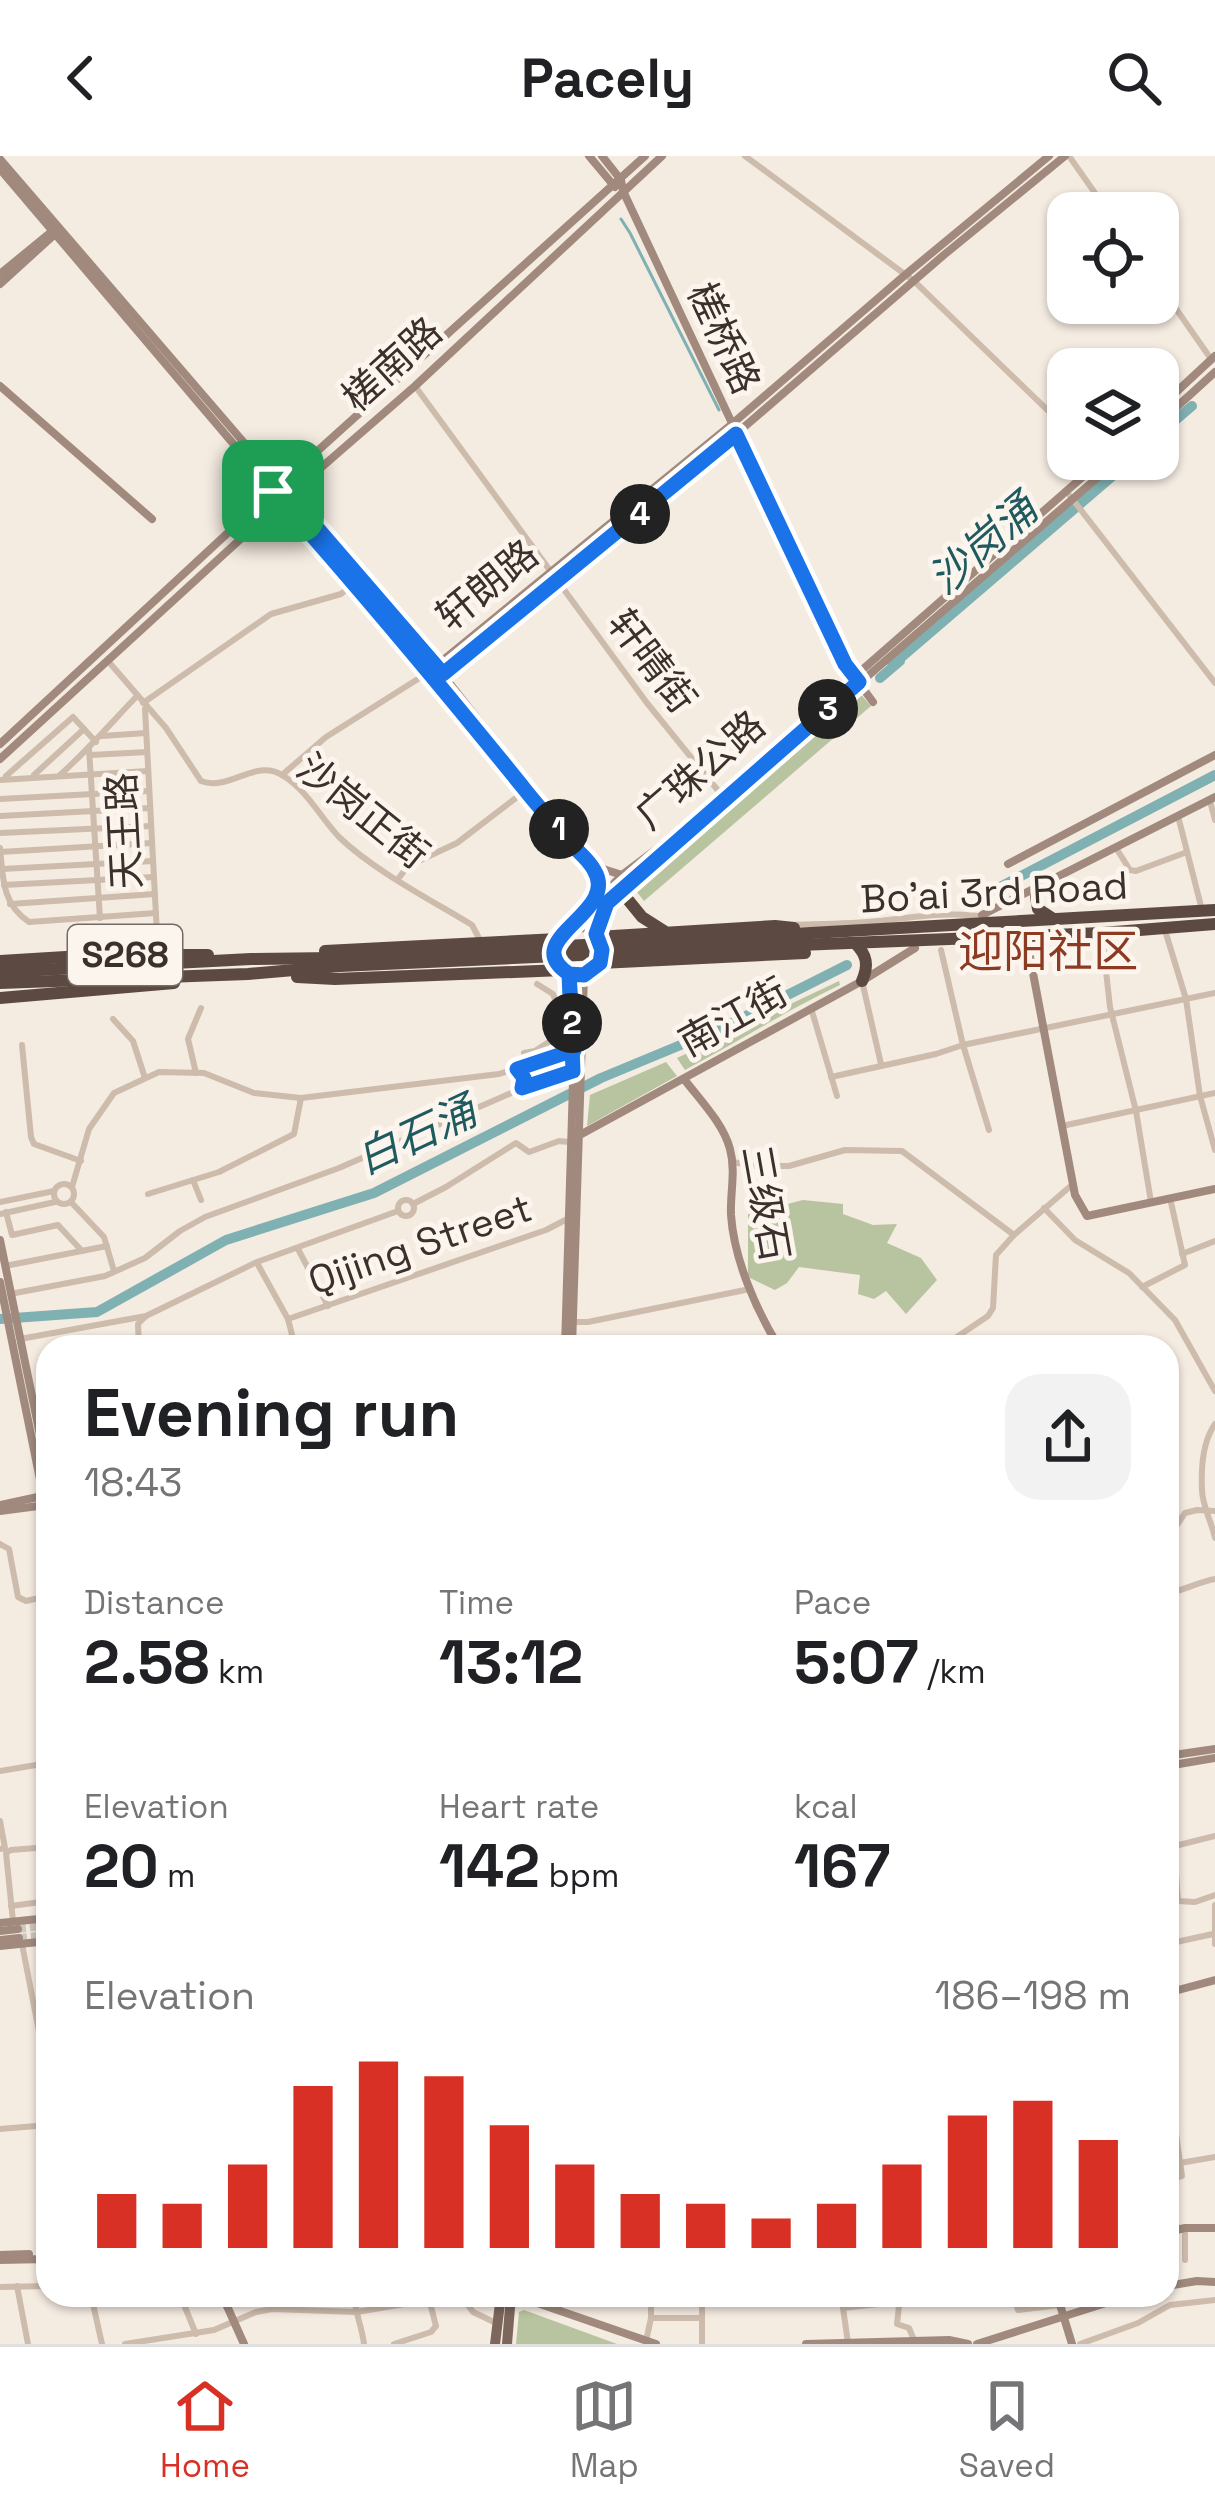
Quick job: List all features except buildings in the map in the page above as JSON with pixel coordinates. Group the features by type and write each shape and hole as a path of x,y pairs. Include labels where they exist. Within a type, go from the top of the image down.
{"highway":[{"path":"617,885 642,917 665,932"},
{"path":"1040,887 1038,909 1053,918"},
{"name":"Bo'ai 3rd Road","path":"775,936 988,918 1209,910"},
{"name":"Bo'ai 3rd Road","path":"775,936 859,947 941,945 1026,934 1215,924"},
{"path":"596,936 665,932 775,936"},
{"path":"295,959 315,952 563,934"},
{"name":"S268","path":"0,972 338,962 775,936"},
{"path":"600,963 941,945"},
{"path":"859,947 867,960 862,981"},
{"name":"S268","path":"0,962 199,953 249,966"},
{"name":"S268","path":"0,998 152,986 295,959 338,962"},
{"path":"249,966 335,979 566,972"},
{"name":"S268","path":"0,983 228,974"}],"main road":[{"path":"495,2344 502,2307"},
{"path":"505,2307 507,2344"}],"street":[{"name":"槎南路","path":"0,758 415,386 645,156"},
{"name":"槎南路","path":"0,745 276,488 619,186 662,156"},
{"path":"745,156 910,278 1047,410"},
{"name":"轩朗路","path":"436,670 558,582 1049,156"},
{"path":"1067,156 1094,192"},
{"name":"轩朗路","path":"910,278 1067,156"},
{"name":"槎桥路","path":"594,157 619,186 845,664 873,701"},
{"path":"0,159 55,230"},
{"path":"0,169 354,583 436,670 525,791 596,871 596,902"},
{"path":"0,274 55,230"},
{"path":"0,284 55,230"},
{"path":"1179,312 1213,358 1179,390"},
{"path":"1179,405 1215,372"},
{"path":"0,386 152,519"},
{"name":"轩晴街","path":"415,386 647,704 720,793"},
{"name":"轩朗路","path":"436,670 551,572 734,429"},
{"name":"广珠公路","path":"617,885 1085,480"},
{"path":"1070,496 1215,683"},
{"path":"285,499 617,885 563,934 554,952 566,972 577,1071"},
{"path":"58,776 141,702 271,614 341,594 354,583"},
{"name":"沙岗正街","path":"108,662 166,728 202,781 223,782 260,770 282,775 302,790 339,836 363,857 472,925 482,943"},
{"path":"282,775 326,736 436,670"},
{"name":"广珠公路","path":"596,936 617,885 857,679"},
{"name":"天王路","path":"141,702 158,954"},
{"path":"2,779 73,717 98,739 146,733"},
{"path":"32,777 84,729"},
{"path":"89,752 147,752"},
{"path":"89,752 100,918"},
{"path":"1008,864 1215,755"},
{"path":"2,779 148,771"},
{"path":"0,799 149,791"},
{"path":"398,879 409,866 457,843 525,791"},
{"path":"775,936 921,915 988,918 1212,798 1215,820"},
{"path":"0,816 150,808"},
{"path":"1178,816 1209,910"},
{"path":"0,833 151,826"},
{"path":"152,843 0,850 10,904 29,922 156,914"},
{"path":"1116,848 1136,872 1187,852"},
{"path":"2,869 153,861"},
{"path":"4,888 154,878"},
{"path":"10,904 155,894"},
{"path":"563,934 580,927 596,936 602,950 600,963 584,975 566,972"},
{"path":"1164,927 1186,999 1200,1096 1215,1150"},
{"path":"1102,933 1112,1015 1136,1111 1151,1202"},
{"path":"1026,934 1072,1184 1087,1216 1215,1189"},
{"path":"941,945 963,1045 989,1130"},
{"name":"南江街","path":"573,1139 916,948"},
{"path":"569,1335 568,1218 584,975"},
{"path":"862,981 880,1064"},
{"path":"537,984 554,994 558,1054"},
{"path":"831,1077 1215,993"},
{"path":"196,1073 188,1039 201,1008"},
{"path":"811,1008 837,1096"},
{"path":"113,1019 133,1041 145,1078"},
{"path":"524,1053 558,1036"},
{"path":"22,1045 34,1144 81,1161"},
{"path":"82,1251 58,1225 12,1234 3,1213 71,1202 89,1129 113,1093 159,1072 204,1073 254,1093 301,1098 499,1074 574,1050"},
{"path":"538,1060 546,1068 543,1080"},
{"path":"517,1069 524,1078 522,1088"},
{"path":"9,1300 105,1276 145,1258 205,1217 339,1168 522,1088 577,1071"},
{"path":"683,1077 716,1122"},
{"path":"1062,1126 1215,1093"},
{"path":"148,1194 219,1172 294,1134 301,1098"},
{"name":"三级石","path":"716,1122 728,1141 733,1164"},
{"path":"16,1337 146,1316 257,1262 398,1211 409,1216 413,1204 516,1143 529,1152 573,1139"},
{"path":"570,1335 573,1139"},
{"path":"732,1189 733,1164 789,1166 845,1150 902,1151 1014,1235"},
{"path":"193,1180 201,1200"},
{"path":"0,1202 54,1191 62,1184 72,1187"},
{"path":"960,1335 993,1308 996,1255 1072,1184"},
{"name":"三级石","path":"732,1189 733,1226 759,1316 771,1335"},
{"path":"54,1191 57,1202"},
{"path":"1142,1287 1185,1265 1171,1198"},
{"path":"71,1202 104,1237 114,1271"},
{"path":"1044,1208 1075,1240 1129,1273 1175,1320 1215,1391"},
{"name":"Qijing Street","path":"288,1319 546,1230 568,1218"},
{"path":"0,1240 36,1446"},
{"path":"1182,1254 1215,1241"},
{"path":"5,1266 107,1246"},
{"path":"298,1249 328,1306"},
{"path":"257,1262 292,1335"},
{"path":"0,1282 9,1300"},
{"path":"572,1322 751,1289"},
{"path":"139,1335 138,1324 146,1316"},
{"path":"16,1337 36,1423"},
{"path":"1215,1424 1207,1436 1202,1495 1212,1512 1215,1538"},
{"path":"0,1508 36,1502"},
{"path":"1179,1522 1185,1513 1212,1512"},
{"path":"0,1544 9,1549 18,1597 36,1599"},
{"path":"1179,1590 1215,1579"},
{"path":"1179,1754 1215,1749"},
{"path":"1179,1764 1215,1758"},
{"path":"0,1771 36,1765"},
{"path":"0,1821 5,1848 0,1849"},
{"path":"1179,1845 1215,1836"},
{"path":"36,1848 6,1853 11,1906 36,2020"},
{"path":"1179,1901 1215,1895"},
{"path":"11,1906 36,1903"},
{"path":"1215,1905 1215,1944"},
{"path":"0,1943 36,1924"},
{"path":"0,1927 36,1938"},
{"path":"1179,1941 1213,1934"},
{"path":"1179,1990 1215,1980"},
{"path":"0,2129 36,2126"},
{"path":"1179,2156 1179,2177"},
{"path":"1180,2163 1215,2157"},
{"path":"1185,2228 1185,2260"},
{"path":"1179,2229 1215,2228"},
{"path":"0,2258 36,2256"},
{"path":"1179,2284 1215,2282"},
{"path":"16,2286 28,2344"},
{"path":"0,2287 36,2286"},
{"path":"1179,2304 1215,2300"},
{"path":"94,2307 102,2344"},
{"path":"185,2307 196,2333"},
{"path":"228,2307 244,2344"},
{"path":"355,2307 364,2344"},
{"path":"125,2344 196,2333 261,2311 355,2312 383,2307"},
{"path":"394,2344 431,2332 436,2326 431,2307"},
{"path":"469,2307 497,2323"},
{"path":"537,2307 626,2340 651,2343 652,2307"},
{"path":"702,2307 703,2344"},
{"path":"848,2343 843,2308 852,2307"},
{"path":"899,2307 897,2324 912,2335"},
{"path":"1060,2307 1076,2344 1121,2330 1166,2307"},
{"path":"806,2344 886,2344 912,2335 972,2344 1094,2307"},
{"path":"652,2318 702,2318"},
{"path":"912,2335 914,2320"},
{"path":"1121,2330 1126,2344"}],"green space":[{"path":"856,689 871,706 644,901 632,886"},
{"path":"839,981 840,985 685,1070 677,1058"},
{"path":"666,1062 677,1076 587,1126 590,1095"},
{"path":"803,1200 843,1204 843,1214 873,1225 897,1224 887,1243 921,1258 937,1280 906,1314 886,1291 874,1299 858,1294 860,1275 799,1267 775,1290 748,1277 748,1214"},
{"path":"519,2312 617,2344 516,2344"}],"water":[{"path":"1097,480 1116,480 893,671 885,662"}],"waterway":[{"path":"621,219 719,410"},
{"name":"沙岗涌","path":"1179,417 1192,406"},
{"name":"沙岗涌","path":"880,678 900,661"},
{"name":"白石涌","path":"979,898 1215,775"},
{"name":"白石涌","path":"0,1319 97,1312 226,1240 374,1193 601,1078 724,1027 847,965"}],"tunnel":[{"path":"18,1929 36,1927"},
{"path":"19,1938 36,1936"}],"district":[{"name":"迎阳社区","path":"1048,951"}],"route":[{"path":"273,491 280,485 443,674 736,434 845,664 859,682 607,903 596,934 602,950 600,963 584,975 569,974 574,1050 573,1071 522,1088 524,1078 517,1069 574,1050 569,974 558,965 554,952 558,939 596,902 596,871 273,491"}]}
